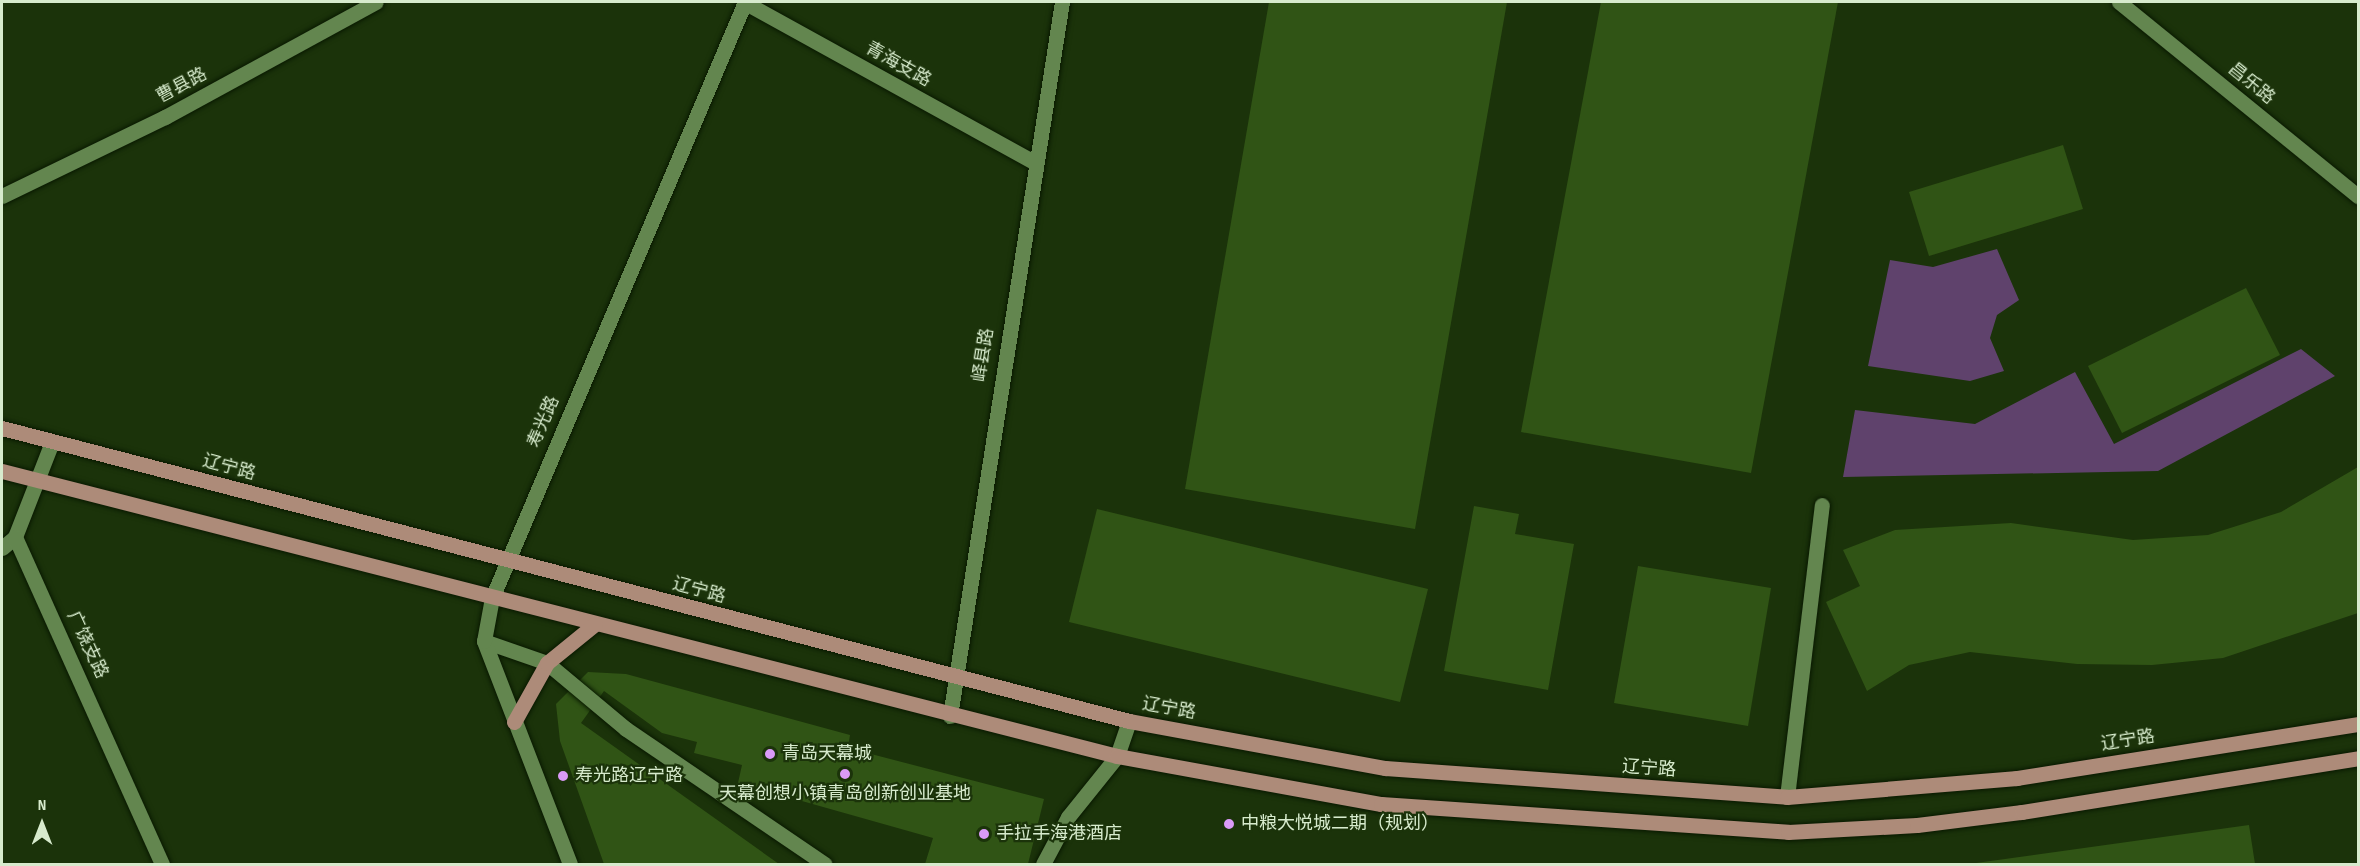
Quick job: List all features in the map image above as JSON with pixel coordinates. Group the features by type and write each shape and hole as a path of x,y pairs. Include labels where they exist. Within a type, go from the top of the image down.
{"main road":[{"name":"辽宁路","path":"2,428 954,678 1129,721 1385,768 1787,797 2017,778 2358,723"},
{"path":"2,471 950,716 1117,756 1381,804 1788,832 1917,825 2022,812 2358,759"},
{"path":"514,722 547,663 595,624"}],"street":[{"name":"曹县路","path":"2,196 165,117 376,2"},
{"name":"青海支路","path":"745,2 1034,162"},
{"name":"寿光路","path":"484,641 492,598 506,561 745,2"},
{"name":"峄县路","path":"950,716 1034,162 1062,2"},
{"name":"昌乐路","path":"2119,2 2358,196"},
{"path":"2,548 15,537 52,442"},
{"path":"1787,797 1822,505"},
{"name":"广饶支路","path":"15,537 162,864"},
{"path":"484,641 547,663 626,729 825,864"},
{"path":"484,641 570,864"},
{"path":"1043,864 1068,817 1117,756 1129,721"}],"shaded area":[{"path":"1997,249 2019,300 1997,315 1990,338 2004,371 1970,381 1868,366 1890,260 1933,267"},
{"path":"2301,349 2335,376 2158,471 1843,477 1855,410 1975,424 2075,372 2114,444"}],"building":[{"path":"1269,2 1507,2 1415,529 1185,489"},
{"path":"1601,2 1838,2 1751,473 1521,432"},
{"path":"2063,145 2083,209 1929,256 1909,192"},
{"path":"2246,288 2280,355 2122,433 2088,366"},
{"path":"2358,467 2358,613 2223,658 2152,665 2077,664 1970,652 1909,665 1867,691 1826,602 1860,586 1843,550 1895,530 2011,523 2133,540 2208,535 2281,512"},
{"path":"1474,506 1519,514 1515,534 1574,544 1548,690 1444,671"},
{"path":"1097,509 1428,589 1400,702 1069,622"},
{"path":"1638,566 1771,588 1748,726 1614,703"},
{"name":"天幕创想小镇青岛创新创业基地","path":"588,672 626,674 850,735 848,748 1044,799 1028,864 925,864 933,838 738,783 742,765 694,753 697,742 662,733 604,691 581,723 779,864 604,864 560,741 556,704"},
{"path":"2249,825 2255,864 1976,863"}],"place":[{"name":"青岛天幕城","path":"770,754"},
{"name":"天幕创想小镇青岛创新创业基地","path":"845,774"},
{"name":"寿光路辽宁路","path":"563,776"},
{"name":"中粮大悦城二期（规划）","path":"1229,824"},
{"name":"手拉手海港酒店","path":"984,834"}]}
